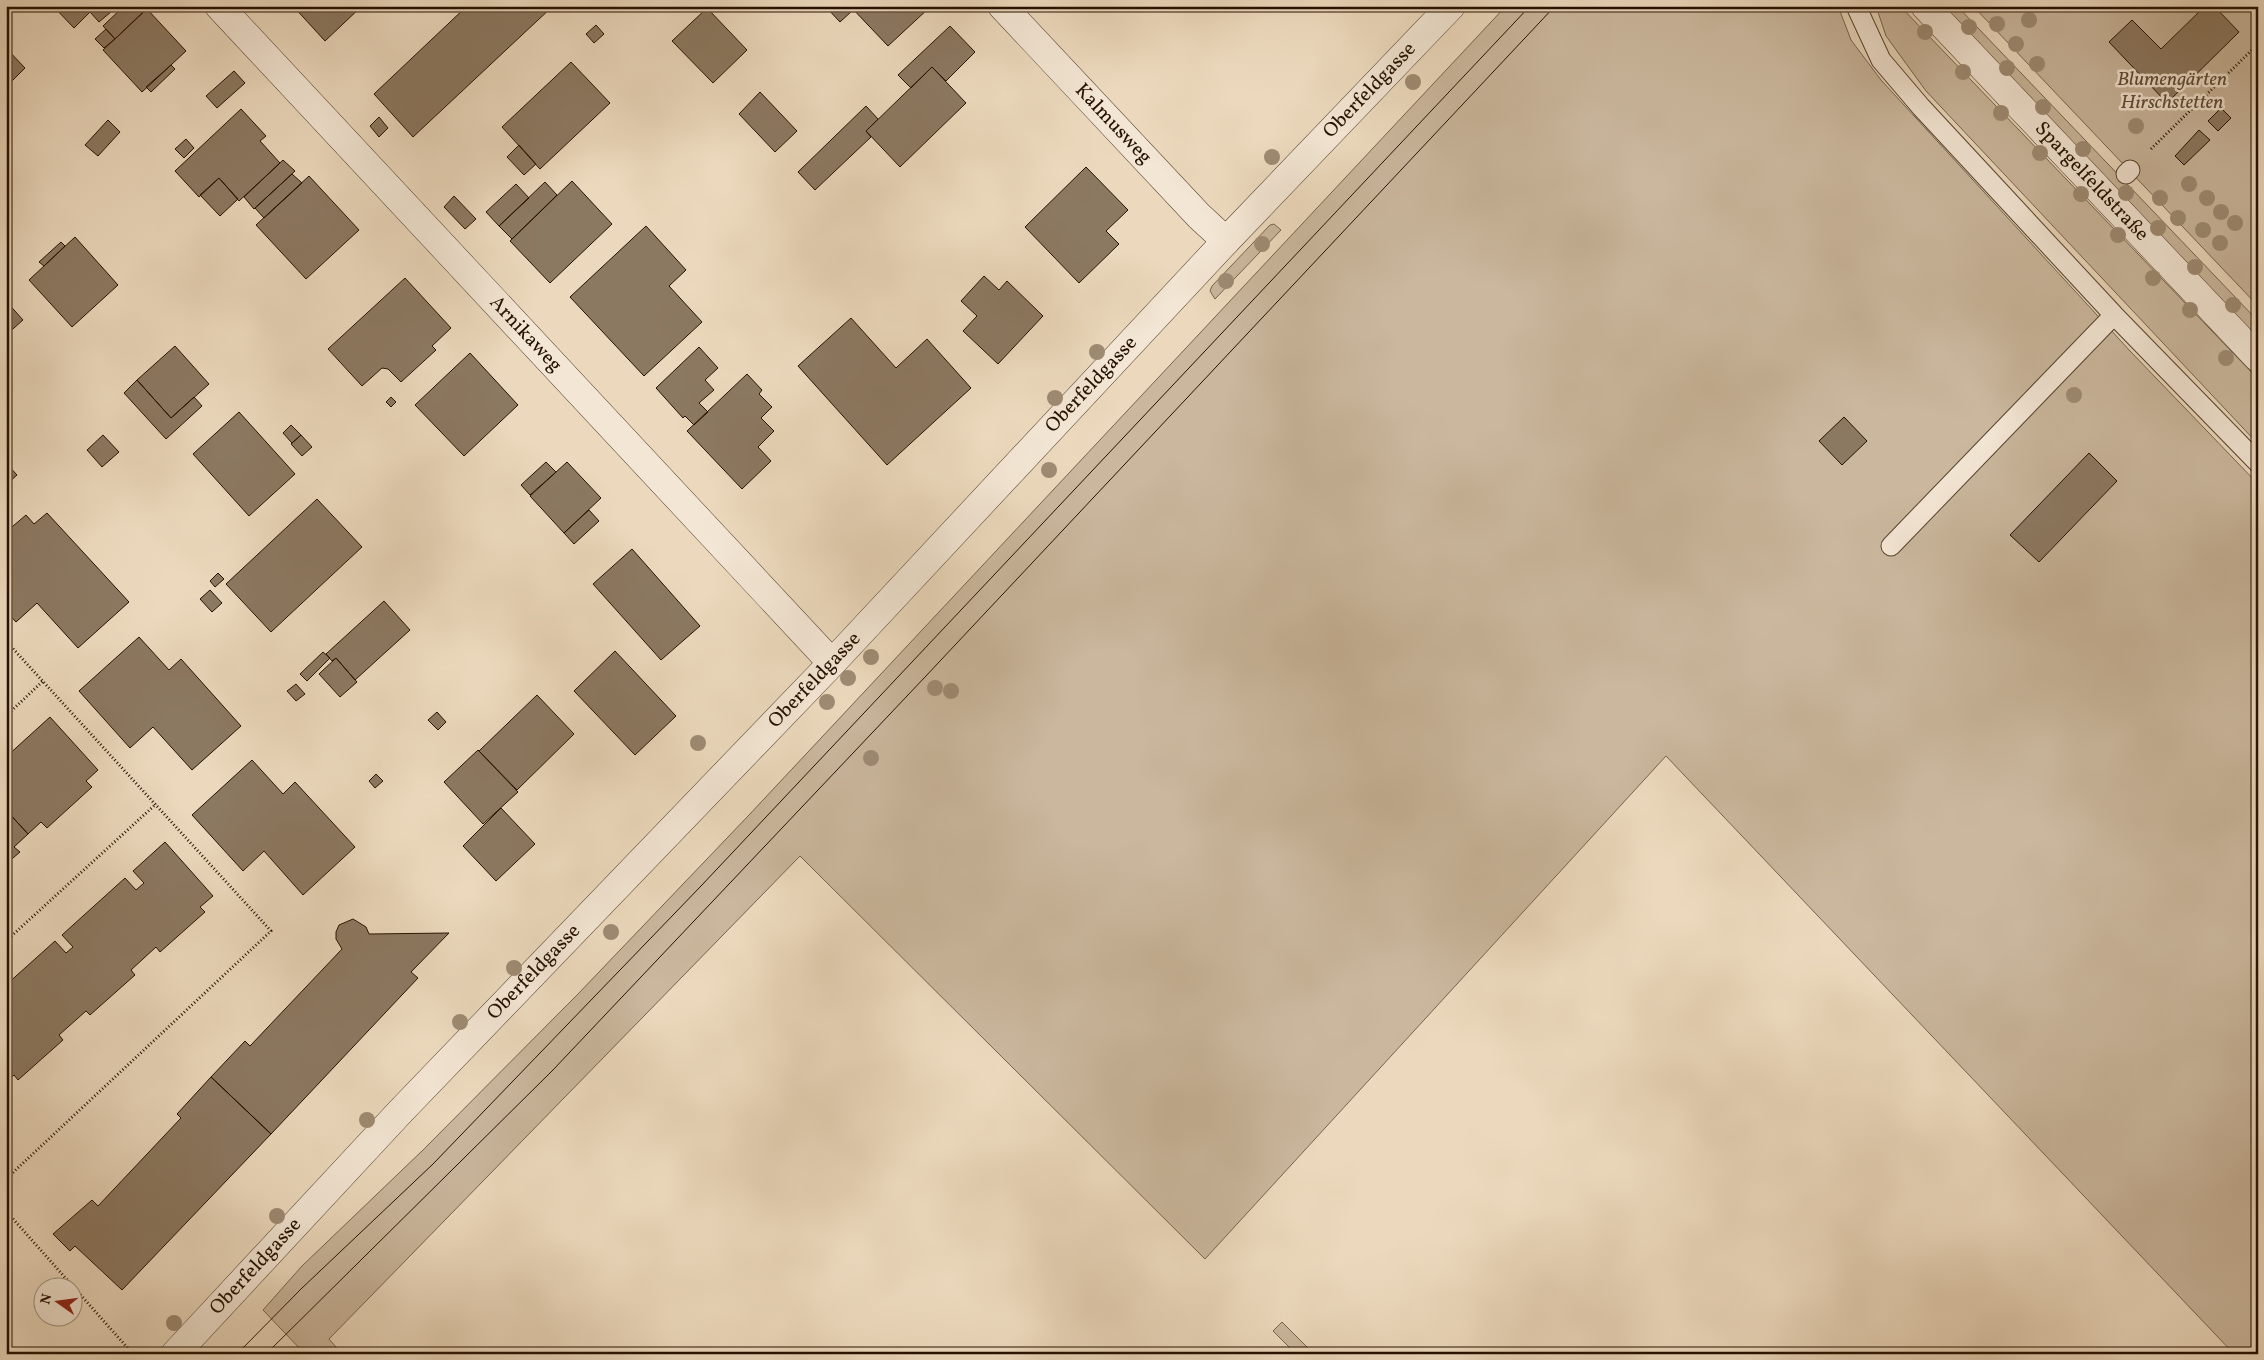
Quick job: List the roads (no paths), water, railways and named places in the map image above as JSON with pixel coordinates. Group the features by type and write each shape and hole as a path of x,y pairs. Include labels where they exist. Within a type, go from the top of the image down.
{"street":[{"name":"Arnikaweg","path":"219,6 832,663"},
{"name":"Kalmusweg","path":"1002,6 1192,209 1226,240"},
{"name":"Oberfeldgasse","path":"175,1354 399,1113 832,663 1226,240 1451,6"},
{"name":"Spargelfeldstraße","path":"1925,6 2258,358"}],"lane":[{"path":"1856,6 1882,60 1921,107 2114,315 2258,463"},
{"path":"1891,546 2114,315"}],"tram line":[{"path":"237,1354 301,1289 433,1164 701,886 1530,6"},
{"path":"266,1354 552,1071 1555,6"}],"park label":[{"name":"Blumengärten Hirschstetten","path":"2172,92"}]}
